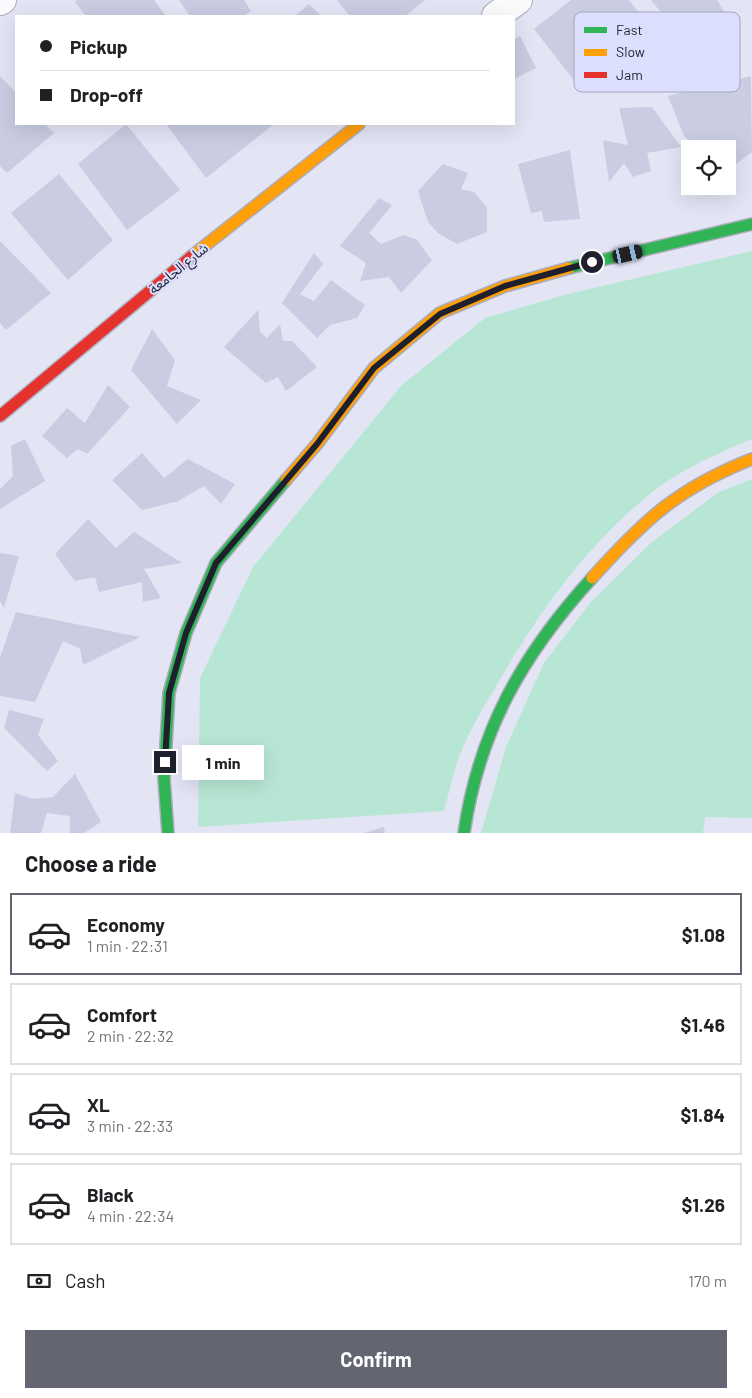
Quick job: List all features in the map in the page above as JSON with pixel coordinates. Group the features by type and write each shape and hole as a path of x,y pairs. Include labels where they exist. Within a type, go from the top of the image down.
{"street":[{"path":"497,15 518,0"},
{"name":"شارع الجامعة","path":"0,416 150,289 358,125"},
{"path":"168,833 164,779 169,693 186,633 216,563 317,444 374,368 440,314 505,286 592,262 752,224"},
{"path":"464,833 466,801 478,758 501,708 534,648 575,594 632,535 676,496 719,472 752,459"}],"green space":[{"path":"752,251 752,439 714,455 666,482 631,510 587,555 531,629 477,719 459,757 444,811 198,827 200,678 253,567 402,385 485,318 564,295"},
{"path":"752,479 752,818 705,817 703,833 481,833 506,747 544,663 590,603 652,542 719,492"}],"building":[{"path":"77,0 154,0 165,15 85,15 75,2"},
{"path":"179,0 244,0 251,11 245,15 189,15"},
{"path":"337,0 425,0 406,15 349,15"},
{"path":"571,0 629,0 638,12 574,12 574,80 534,29"},
{"path":"651,0 717,0 724,12 661,12"},
{"path":"309,4 320,15 296,15"},
{"path":"520,36 536,68 515,78 515,38"},
{"path":"0,76 15,92 15,125 46,125 54,133 7,173 0,166"},
{"path":"751,76 752,152 736,164 736,140 688,140 684,136 668,96 685,92 740,92 740,79"},
{"path":"652,107 681,147 647,153 651,171 633,177 624,163 609,182 603,140 628,145 619,108"},
{"path":"127,125 180,190 127,230 78,164"},
{"path":"167,125 273,125 206,178"},
{"path":"570,150 580,219 544,222 542,211 531,213 518,164"},
{"path":"443,164 468,173 461,189 474,192 487,208 487,232 457,244 438,233 428,222 418,191"},
{"path":"59,174 113,240 68,280 11,213"},
{"path":"379,198 392,205 369,233 381,244 403,235 416,239 432,260 401,293 389,277 360,281 366,263 340,246"},
{"path":"0,241 51,293 6,330 0,323"},
{"path":"314,253 323,264 300,294 314,301 331,280 365,305 357,318 330,325 317,338 282,303"},
{"path":"258,310 260,332 267,338 280,324 283,341 292,341 317,367 286,391 278,377 266,383 224,347"},
{"path":"152,329 175,360 167,386 201,400 177,424 131,370"},
{"path":"108,385 130,407 87,454 78,449 67,458 42,436 67,408 85,423"},
{"path":"25,439 45,481 0,509 0,489 13,476 11,446"},
{"path":"142,453 164,478 188,459 235,484 221,504 204,486 178,501 142,510 112,480"},
{"path":"88,519 116,548 134,532 182,563 144,569 161,598 143,602 142,582 99,592 95,577 75,581 55,554"},
{"path":"0,553 19,556 4,608 0,601"},
{"path":"16,612 140,637 83,665 80,649 63,641 35,702 0,696 0,657"},
{"path":"9,710 44,719 38,735 58,761 47,771 4,728"},
{"path":"75,774 101,822 84,833 70,833 70,816 47,813 41,833 10,833 15,793 33,799 53,797"},
{"path":"384,827 385,833 364,833"}],"traffic: fast":[{"path":"569,268 752,224"},
{"path":"168,833 164,779 169,693 186,633 216,563 286,480"},
{"path":"464,833 471,796 481,760 493,727 508,695 545,635 592,578"}],"traffic: slow":[{"path":"192,256 358,125"},
{"path":"286,480 317,444 374,368 440,313 505,286 569,268"},
{"path":"592,578 629,539 664,508 703,482 752,459"}],"traffic: jam":[{"path":"0,416 192,256"}],"route":[{"path":"165,762 169,693 186,633 216,563 317,444 374,368 440,314 505,286 592,262"}]}
